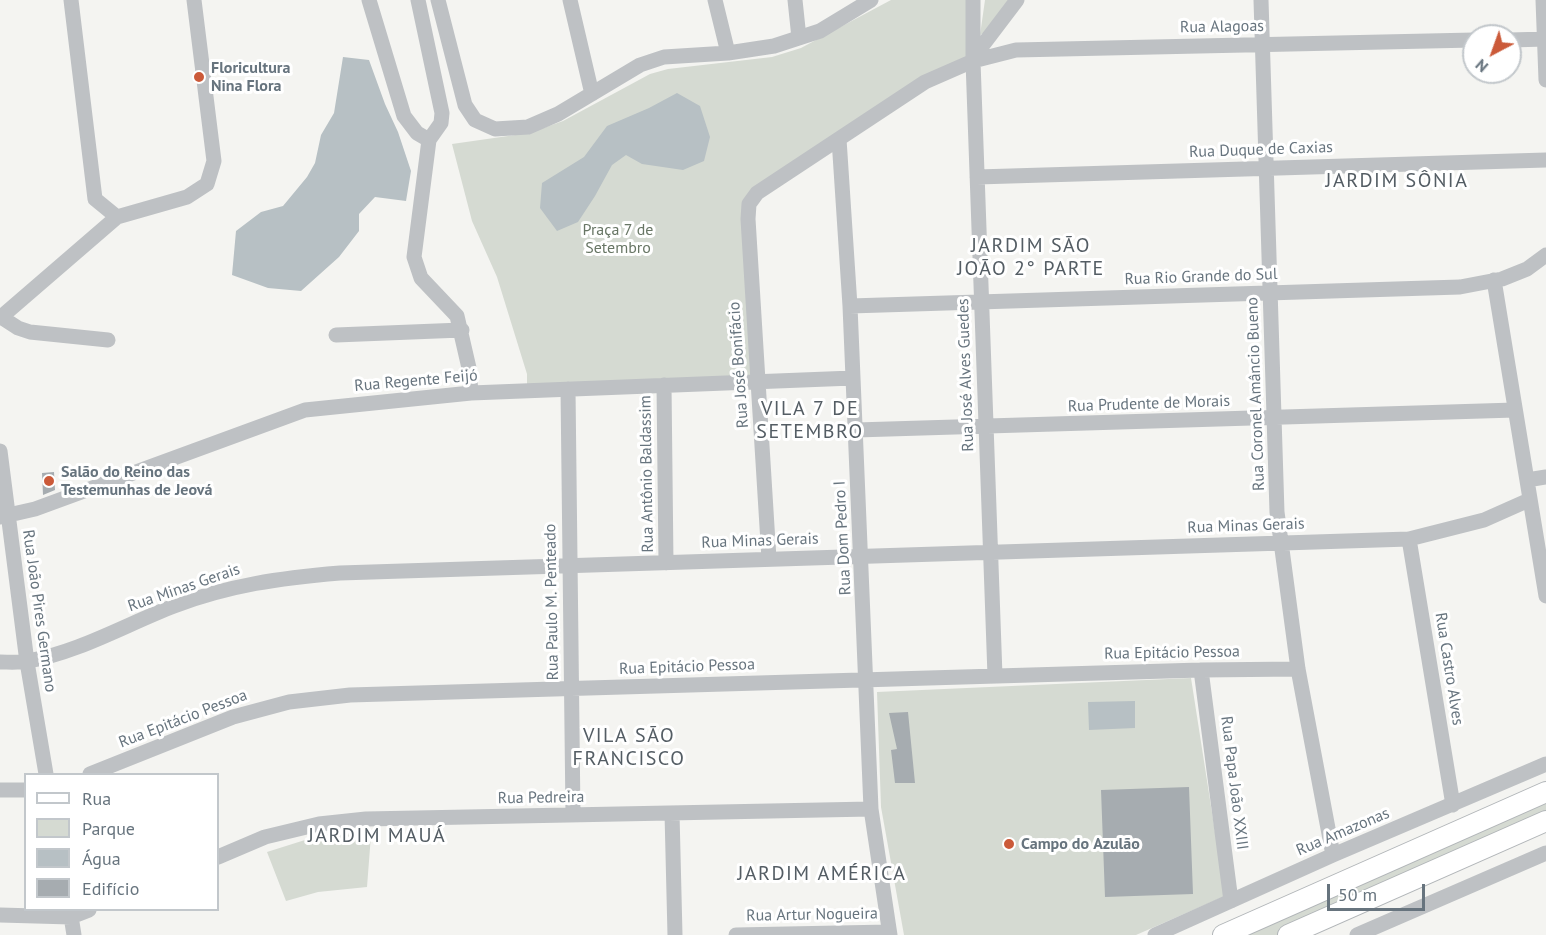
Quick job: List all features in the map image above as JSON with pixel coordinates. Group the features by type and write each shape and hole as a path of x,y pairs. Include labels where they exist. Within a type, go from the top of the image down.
{"main road":[{"path":"1223,935 1546,792"},
{"path":"1288,935 1546,821"}],"street":[{"path":"70,0 95,199 117,217"},
{"path":"108,340 30,332 18,328 1,317 117,217 187,197 207,184 214,161 194,0"},
{"path":"369,0 404,116 417,133 429,140"},
{"path":"418,0 442,113 441,123 429,140 414,257 421,278 458,316 471,393"},
{"path":"438,0 465,105 475,120 495,129 528,127 558,114 640,65 664,57 774,46 820,31 872,0"},
{"path":"570,0 592,94"},
{"path":"715,0 728,52"},
{"path":"795,0 799,38"},
{"name":"Rua José Alves Guedes","path":"973,0 973,59 995,676"},
{"path":"973,59 1017,0"},
{"name":"Rua Coronel Amâncio Bueno","path":"1261,0 1277,512 1298,669 1333,855"},
{"path":"1543,0 1546,80"},
{"path":"1522,40 1545,39"},
{"name":"Rua Alagoas","path":"749,204 757,193 925,82 973,59 1016,50 1462,40"},
{"name":"Rua Dom Pedro I","path":"839,139 856,430 871,809 889,933"},
{"name":"Rua Duque de Caxias","path":"977,177 1546,160"},
{"name":"Rua José Bonifácio","path":"749,204 748,219 769,559"},
{"name":"Rua Rio Grande do Sul","path":"850,306 1460,287 1494,280 1527,269 1546,255"},
{"path":"1494,280 1546,596"},
{"path":"336,335 462,330"},
{"name":"Rua Regente Feijó","path":"4,517 35,509 305,410 471,393 853,378"},
{"name":"Rua Antônio Baldassim","path":"664,386 666,563"},
{"name":"Rua Paulo M. Penteado","path":"568,389 573,815"},
{"name":"Rua Prudente de Morais","path":"856,430 1515,410"},
{"name":"Rua João Pires Germano","path":"0,451 4,517 46,773"},
{"path":"1527,480 1546,477"},
{"name":"Rua Minas Gerais","path":"0,662 27,662 62,652 174,606 230,588 280,578 340,573 1409,539 1484,520 1529,501"},
{"name":"Rua Castro Alves","path":"1409,539 1453,805"},
{"name":"Rua Epitácio Pessoa","path":"93,773 233,717 289,702 350,695 1298,669"},
{"name":"Rua Papa João XXIII","path":"1201,670 1231,901"},
{"name":"Rua Amazonas","path":"1155,935 1333,855 1546,764"},
{"path":"0,790 24,790"},
{"name":"Rua Pedreira","path":"219,857 265,837 319,824 366,819 871,809"},
{"path":"672,813 675,935"},
{"path":"1357,935 1546,853"},
{"path":"0,915 70,913 74,935"},
{"name":"Rua Artur Nogueira","path":"736,935 889,933"}],"green space":[{"name":"Praça 7 de Setembro","path":"891,0 966,0 970,58 748,204 752,379 527,389 527,374 497,277 472,221 452,144 529,133 563,121 650,74 668,69 772,57 801,48"},
{"path":"985,0 1010,0 996,26 980,35"},
{"path":"1191,678 1225,896 1136,935 904,935 881,807 877,692"},
{"path":"1546,798 1546,817 1278,935 1245,935"},
{"path":"324,834 371,835 367,887 318,892 286,901 267,852"}],"water":[{"path":"343,57 369,60 411,171 406,201 375,197 359,214 359,231 339,257 301,291 268,288 232,275 236,231 261,212 283,206 307,177 315,163 321,135 334,113"},
{"path":"677,93 700,106 710,137 704,161 683,170 642,164 626,155 612,165 578,222 557,231 540,208 542,183 584,157 607,126"},
{"path":"1135,701 1135,728 1089,730 1088,702"}],"building":[{"name":"Salão do Reino das Testemunhas de Jeová","path":"54,472 55,490 43,495 42,473"},
{"path":"908,712 915,783 895,783 891,750 897,749 889,713"},
{"path":"1189,787 1193,894 1105,897 1101,790"}],"place":[{"name":"Floricultura Nina Flora","path":"199,77"},
{"name":"Salão do Reino das Testemunhas de Jeová","path":"49,481"},
{"name":"Campo do Azulão","path":"1009,844"}],"district":[{"name":"JARDIM SÔNIA","path":"1397,181"},
{"name":"JARDIM SÃO JOÃO 2° PARTE","path":"1031,258"},
{"name":"VILA 7 DE SETEMBRO","path":"810,420"},
{"name":"VILA SÃO FRANCISCO","path":"629,748"},
{"name":"JARDIM MAUÁ","path":"377,836"},
{"name":"JARDIM AMÉRICA","path":"822,874"}]}
